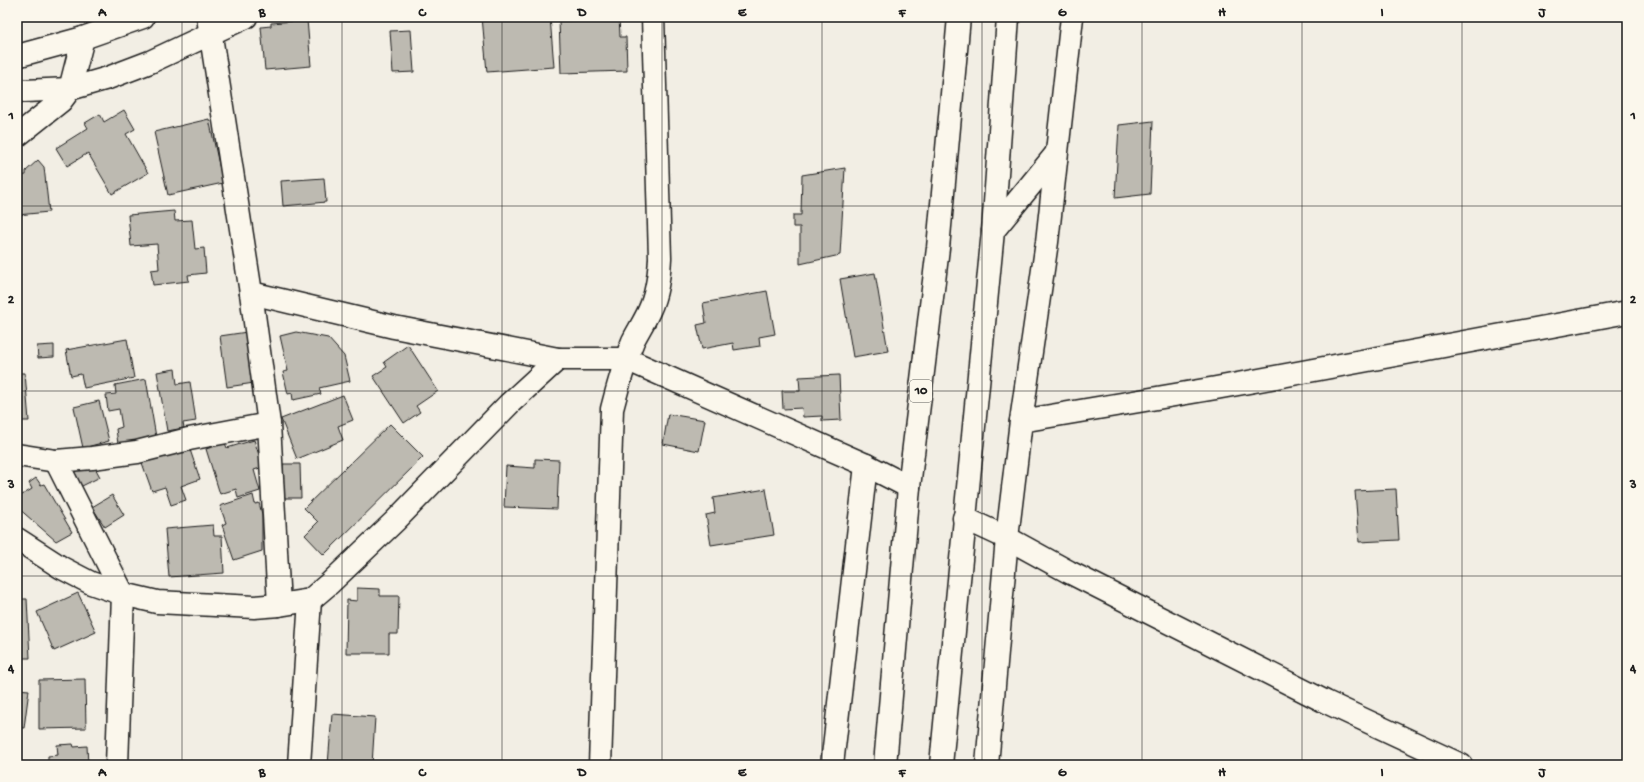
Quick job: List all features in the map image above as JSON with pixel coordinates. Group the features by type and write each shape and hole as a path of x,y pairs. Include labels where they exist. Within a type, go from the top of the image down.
{"main road":[{"path":"17,56 82,38 143,17"},
{"path":"17,89 24,91 70,90 133,69 209,25 246,17"},
{"path":"600,765 612,409 618,383 626,359 649,311 659,278 660,258 653,17"},
{"name":"10","path":"885,765 909,487 938,248 959,17"},
{"path":"941,765 992,231 1008,17"},
{"path":"987,765 1007,538 1021,421 1046,242 1072,17"},
{"path":"209,25 251,293 269,424 279,605"},
{"path":"17,136 61,101 70,90 82,38"},
{"path":"992,231 1056,154"},
{"path":"251,293 394,327 558,359 626,359 866,465 909,487"},
{"path":"1021,421 1216,388 1622,313"},
{"path":"17,539 62,568 91,584 123,594 157,602 254,607 310,600 395,521 510,403 558,359"},
{"path":"17,455 56,462 137,452 269,424"},
{"path":"56,462 123,594 117,765"},
{"path":"832,765 866,465"},
{"path":"964,518 1007,538 1069,572 1326,702 1461,765"},
{"path":"299,765 310,600"}],"building":[{"path":"482,17 550,17 554,67 487,72"},
{"path":"597,17 619,17 620,37 626,37 627,71 561,73 559,21 597,20"},
{"path":"307,20 311,66 265,70 261,27 271,26 271,23"},
{"path":"411,30 414,72 393,73 390,31"},
{"path":"124,110 135,129 126,134 148,173 112,194 88,153 67,166 56,148 88,128 85,123 100,114 104,122"},
{"path":"209,119 223,183 168,195 154,132"},
{"path":"1153,121 1150,194 1115,198 1119,125"},
{"path":"38,160 44,167 49,212 17,215 17,176 26,175 26,171"},
{"path":"845,168 840,255 800,264 800,227 793,227 793,215 801,215 802,175"},
{"path":"324,178 326,202 283,206 281,181"},
{"path":"174,211 175,221 192,220 195,249 204,248 206,273 188,275 189,281 153,285 151,270 159,269 157,244 131,246 128,215"},
{"path":"875,273 888,351 853,357 840,279"},
{"path":"767,291 775,334 759,337 760,346 734,350 733,343 702,349 697,325 706,323 703,303"},
{"path":"254,331 261,382 227,387 220,336"},
{"path":"296,332 328,338 344,356 350,381 319,388 321,394 293,400 292,393 288,394 283,372 288,371 280,336"},
{"path":"127,339 134,378 84,388 81,374 71,376 66,350"},
{"path":"54,345 54,357 38,358 37,346"},
{"path":"408,345 438,391 416,406 420,412 404,423 373,376 387,367 384,362"},
{"path":"175,369 177,384 190,382 196,421 183,423 184,428 167,431 157,372"},
{"path":"17,373 25,373 29,421 17,421"},
{"path":"839,375 841,420 822,421 822,416 803,417 802,408 783,409 782,391 800,391 799,377"},
{"path":"146,379 156,437 118,444 116,429 122,427 119,409 108,411 106,395 116,394 115,385"},
{"path":"343,395 353,420 338,426 343,440 297,459 281,419"},
{"path":"99,401 109,441 83,448 74,407"},
{"path":"668,414 705,420 699,451 663,444"},
{"path":"390,424 423,457 324,555 305,535 318,522 304,508"},
{"path":"254,440 263,467 254,470 260,491 238,498 236,489 220,494 206,449 225,443 227,448"},
{"path":"188,444 200,479 181,486 186,500 171,505 165,487 152,491 141,460"},
{"path":"535,459 559,460 557,509 504,507 506,466 535,468"},
{"path":"91,460 100,477 80,487 71,470"},
{"path":"283,464 300,464 301,498 283,498"},
{"path":"36,478 41,485 44,484 72,532 56,541 17,507 17,498 32,489 29,483"},
{"path":"766,489 774,535 711,545 706,515 715,513 713,498"},
{"path":"1396,489 1399,540 1359,542 1355,491"},
{"path":"112,495 124,515 105,527 92,507"},
{"path":"253,495 255,504 259,503 262,514 262,551 234,560 222,525 226,523 220,506"},
{"path":"213,525 214,536 222,536 224,573 169,577 165,529"},
{"path":"357,588 380,589 380,596 399,596 398,634 389,634 389,653 346,653 347,600 357,601"},
{"path":"78,593 96,632 54,651 37,612"},
{"path":"17,599 27,599 30,658 17,658"},
{"path":"85,679 86,728 39,729 39,680"},
{"path":"17,689 29,690 24,728 17,727"},
{"path":"332,714 375,717 372,765 328,765"},
{"path":"73,744 74,747 87,746 88,765 48,765 48,756 58,755 57,745"}]}
